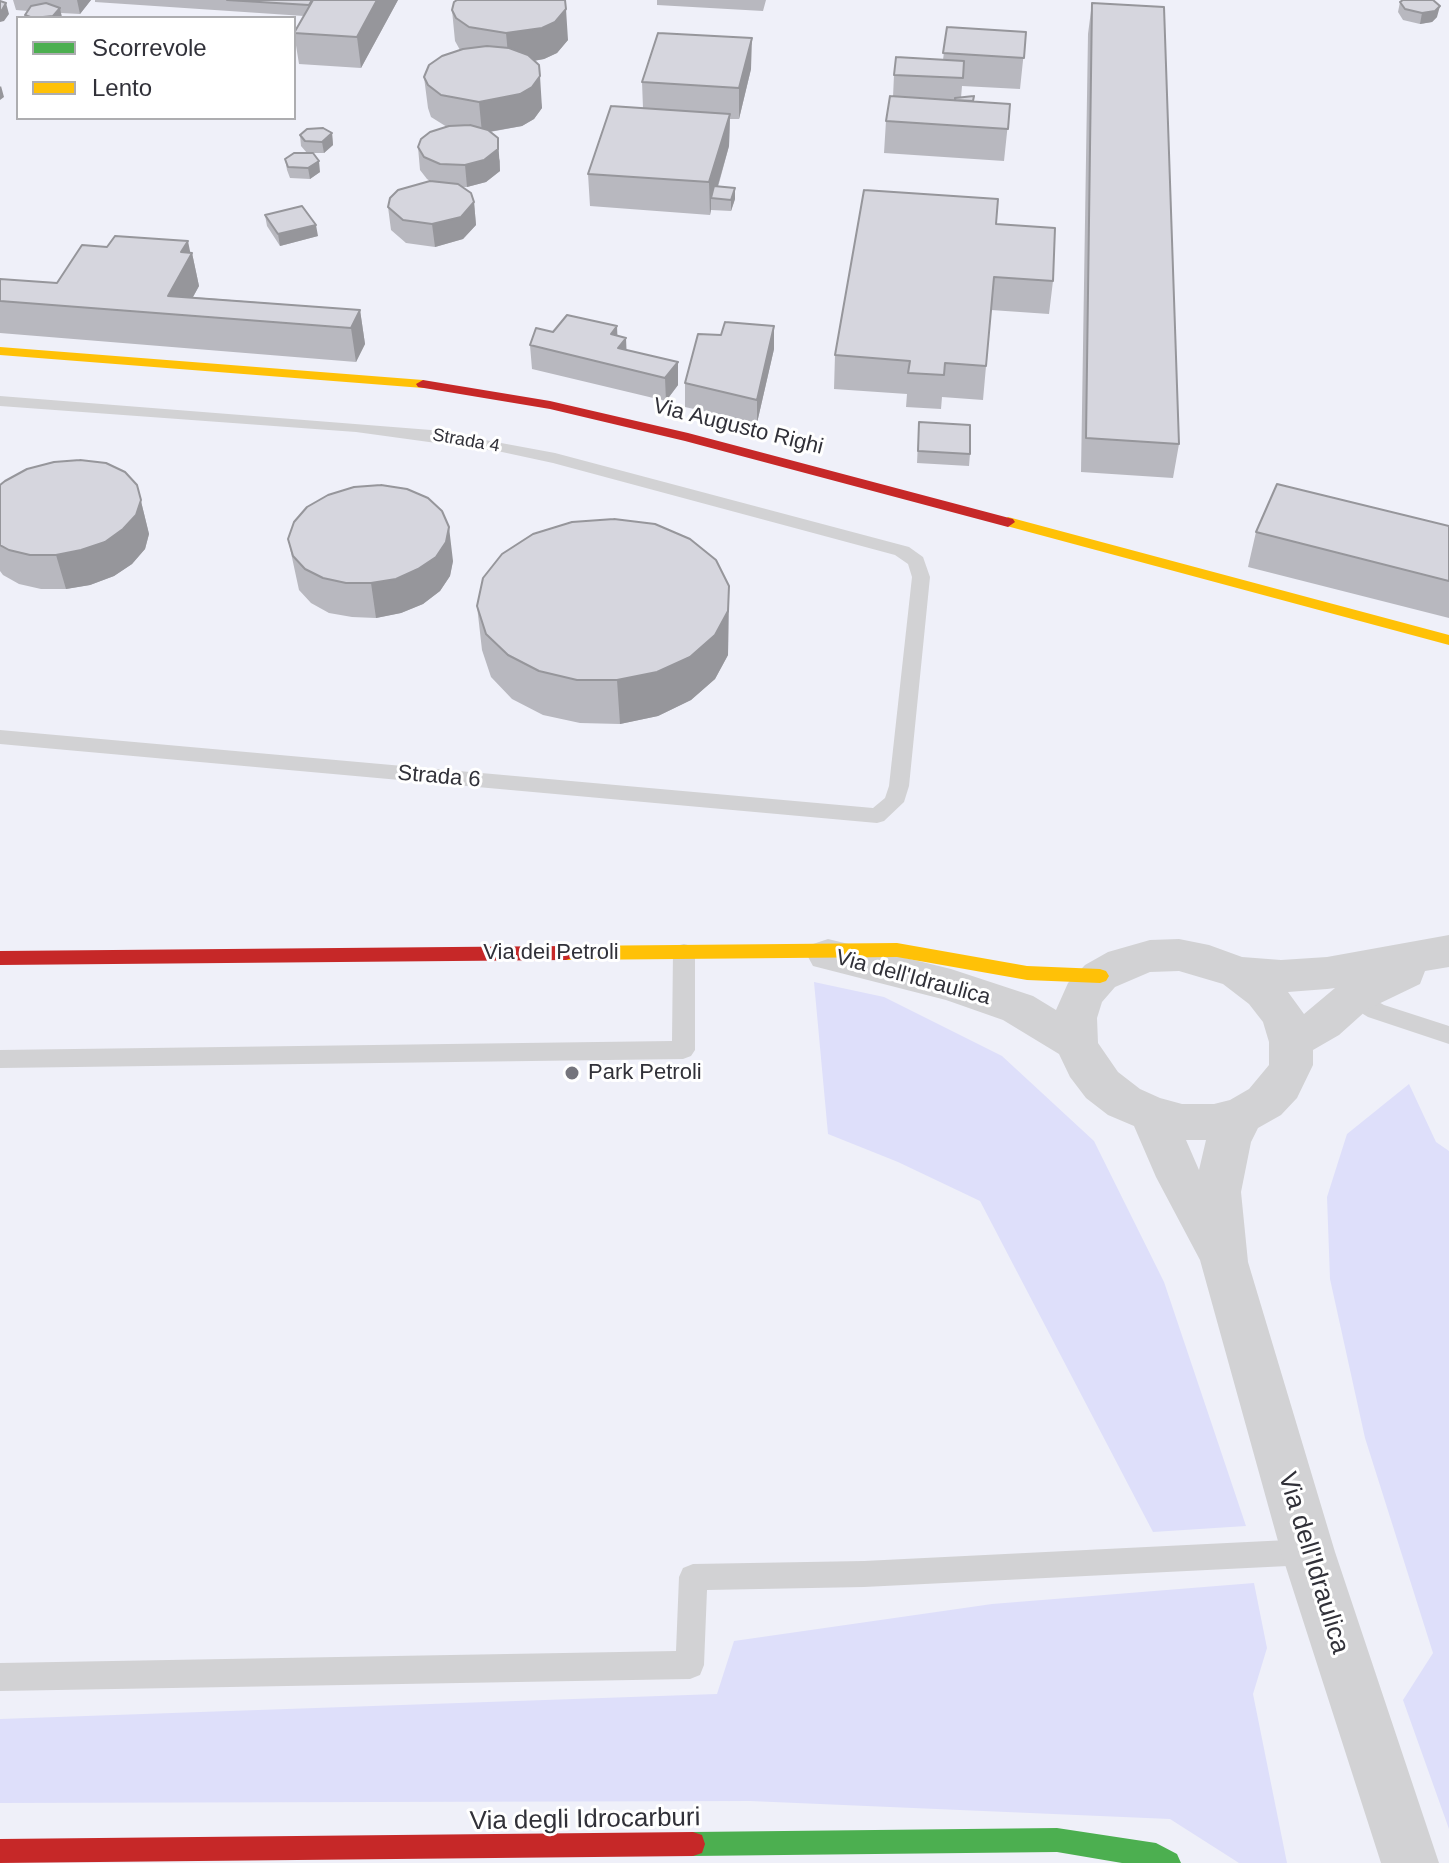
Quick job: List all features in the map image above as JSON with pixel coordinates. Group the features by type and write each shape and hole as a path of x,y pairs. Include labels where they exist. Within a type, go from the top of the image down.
{"street":[{"name":"Via Augusto Righi","path":"0,351 397,380 550,405 688,437 1449,640"},
{"name":"Via dell'Idraulica","path":"739,950 816,953 951,985 1018,1008 1076,1043"},
{"name":"Via dei Petroli","path":"0,958 897,950 1027,973 1100,976"},
{"path":"1238,973 1281,976 1327,973 1449,951"},
{"path":"1179,955 1209,961 1238,973 1264,992 1283,1016 1291,1042 1291,1065 1281,1085 1265,1102 1242,1115 1214,1122 1182,1122 1151,1114 1124,1102 1102,1085 1086,1065 1076,1043 1075,1018 1083,995 1100,976 1123,963 1150,956 1179,955"},
{"path":"1291,1042 1324,1023 1353,997 1413,970 1449,958"},
{"name":"Via dell'Idraulica","path":"1151,1114 1179,1177 1224,1262"},
{"name":"Via dell'Idraulica","path":"1242,1115 1228,1141 1218,1192 1224,1262 1308,1552 1410,1863"},
{"name":"Via degli Idrocarburi","path":"0,1852 1057,1840 1156,1856 1168,1863"}],"lane":[{"name":"Strada 4","path":"0,401 431,435 555,458 902,551 916,561 921,577 899,786 894,802 877,816"},
{"name":"Strada 6","path":"0,737 877,816"},
{"path":"0,1059 683,1050 684,952"},
{"path":"1353,997 1376,1011 1449,1035"},
{"path":"0,1677 690,1665 693,1577 864,1574 1308,1552"}],"shaded area":[{"path":"814,982 884,997 1002,1056 1094,1141 1164,1282 1246,1526 1153,1532 980,1201 898,1162 828,1134"},
{"path":"1409,1084 1436,1142 1449,1151 1449,1829 1403,1700 1433,1653 1365,1438 1330,1279 1327,1197 1347,1134"},
{"path":"1254,1583 1267,1648 1253,1694 1287,1863 1239,1863 1170,1819 750,1801 0,1803 0,1719 717,1694 734,1641 992,1604"}],"building":[{"path":"227,0 312,0 309,5"},
{"path":"313,0 377,0 357,37 296,33"},
{"path":"457,0 565,0 566,9 555,22 542,28 506,33 469,27 456,18 452,10"},
{"path":"1433,0 1440,6 1435,11 1422,13 1405,9 1400,2"},
{"path":"46,3 60,8 53,16 25,15 31,6"},
{"path":"1092,3 1164,7 1179,444 1086,438"},
{"path":"947,27 1026,32 1024,58 943,53"},
{"path":"658,33 752,38 739,88 642,82"},
{"path":"487,46 509,48 528,55 539,65 540,76 532,87 520,94 479,102 441,95 428,85 424,77 429,65 442,56"},
{"path":"896,57 964,61 963,78 894,75"},
{"path":"890,96 1010,104 1008,129 886,121"},
{"path":"974,96 973,101 955,100 955,98"},
{"path":"611,106 730,114 709,182 588,174"},
{"path":"470,125 488,130 498,138 498,149 484,160 465,165 440,164 424,157 418,147 421,139 430,132 449,126"},
{"path":"323,128 332,133 322,142 305,141 300,135 307,129"},
{"path":"294,153 313,153 319,161 308,168 288,167 285,159"},
{"path":"430,181 458,184 471,193 474,202 461,217 432,224 403,220 388,207 390,198 398,190"},
{"path":"714,186 735,188 731,200 711,198"},
{"path":"864,190 998,199 996,224 1055,228 1053,281 994,277 986,366 945,363 944,375 908,373 910,361 835,355"},
{"path":"302,206 316,225 278,234 265,215"},
{"path":"115,236 188,241 181,252 192,253 168,296 360,310 351,328 0,301 0,279 57,283 82,245 107,247"},
{"path":"567,315 617,326 611,334 626,338 618,348 678,362 665,378 530,345 536,328 553,332"},
{"path":"725,322 774,326 757,400 685,383 698,334 721,335"},
{"path":"919,422 970,425 970,454 918,451"},
{"path":"80,460 106,463 125,472 137,485 141,500 136,515 123,529 105,542 56,555 30,555 0,545 0,485 27,469"},
{"path":"1277,484 1449,526 1449,581 1256,532"},
{"path":"381,485 407,489 428,498 442,511 449,527 446,542 436,557 396,579 371,583 346,583 323,578 305,569 293,556 288,539 294,522 307,507 328,495 354,487"},
{"path":"614,519 655,524 690,539 716,560 729,586 728,611 715,635 690,657 657,672 617,680 577,680 539,671 508,655 486,634 477,606 483,578 502,554 533,534 572,522"}],"traffic: fast":[{"path":"693,1844 1057,1840 1156,1856 1168,1863"}],"traffic: slow":[{"path":"0,351 423,384"},
{"path":"1008,522 1449,640"},
{"path":"566,953 897,950 1027,973 1100,976"}],"traffic: jam":[{"path":"423,384 550,405 688,437 1008,522"},
{"path":"0,958 566,953"},
{"path":"0,1852 693,1844"}],"place":[{"name":"Park Petroli","path":"572,1073"}]}
